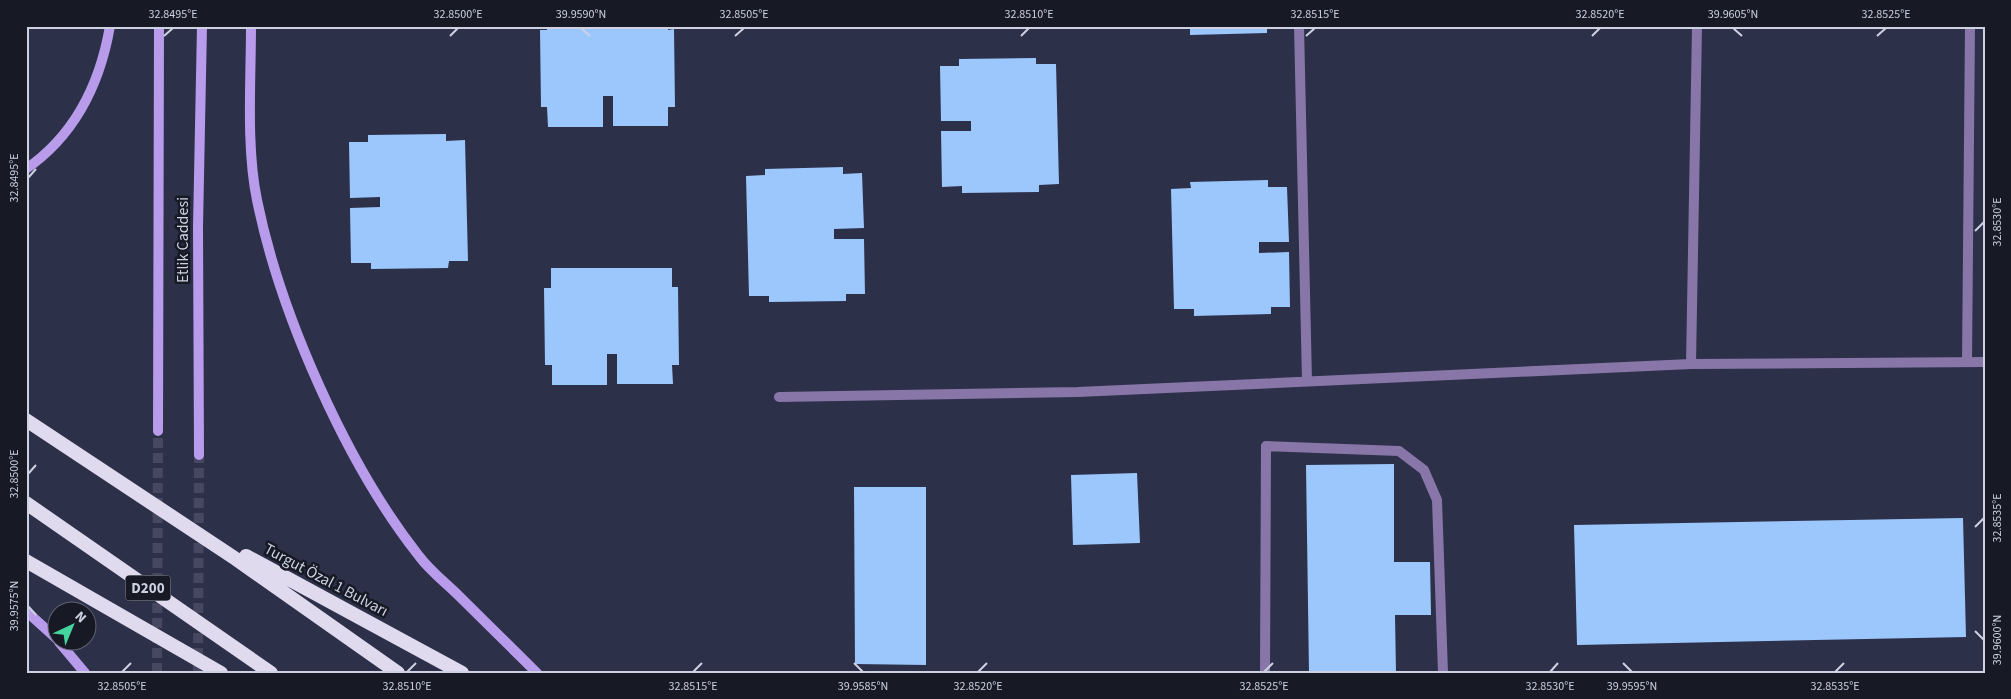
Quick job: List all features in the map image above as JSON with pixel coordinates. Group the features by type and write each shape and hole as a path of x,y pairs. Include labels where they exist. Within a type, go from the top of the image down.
{"highway":[{"name":"Turgut Özal 1 Bulvarı","path":"26,420 173,517 398,673"},
{"name":"D200","path":"26,503 271,673"},
{"name":"Turgut Özal 1 Bulvarı","path":"173,517 462,673"},
{"path":"26,561 221,673"}],"main road":[{"path":"26,169 47,154 74,123 92,91 106,52 110,26"},
{"name":"Etlik Caddesi","path":"158,431 159,26"},
{"name":"Etlik Caddesi","path":"199,455 198,227 202,26"},
{"path":"251,26 252,140 257,198 282,288 315,376 390,518 414,550 537,673"},
{"path":"26,611 48,632"},
{"path":"67,652 85,673"}],"street":[{"path":"1299,26 1307,381"},
{"path":"1691,364 1697,26"},
{"path":"1967,362 1970,26"},
{"path":"779,398 1078,392 1691,364 1985,362"},
{"path":"1265,673 1266,446 1399,451 1424,470 1438,500 1442,673"}],"building":[{"path":"547,26 668,26 668,30 674,29 675,107 668,107 668,126 613,126 613,96 603,96 603,127 548,127 547,107 541,107 540,30 547,30"},
{"path":"1170,26 1267,26 1267,33 1190,35 1190,28 1170,29"},
{"path":"1036,58 1036,64 1056,64 1059,184 1039,185 1039,192 962,193 962,186 942,187 941,131 971,131 971,121 941,121 940,66 959,66 959,59"},
{"path":"446,134 446,141 465,140 468,261 449,261 448,268 371,269 371,263 351,263 350,208 380,207 380,197 350,198 349,142 368,142 368,135"},
{"path":"843,167 843,174 862,173 864,228 834,229 834,239 864,239 865,294 846,294 846,301 769,302 769,296 749,296 746,176 765,175 765,169"},
{"path":"1268,180 1268,187 1287,187 1289,242 1259,242 1259,253 1289,252 1290,307 1271,307 1271,314 1194,316 1194,309 1174,309 1171,189 1191,188 1190,182"},
{"path":"551,268 672,268 672,287 678,287 679,365 672,365 673,384 617,384 617,354 607,354 607,385 552,385 552,365 545,365 544,288 551,288"},
{"path":"1394,464 1394,562 1430,562 1431,615 1395,615 1396,673 1309,673 1306,465"},
{"path":"1137,473 1140,543 1073,545 1071,475"},
{"path":"854,487 926,487 926,665 855,664"},
{"path":"1963,518 1966,637 1577,645 1574,525"}],"tunnel":[{"path":"157,673 158,431"},
{"path":"198,673 199,455"}]}
